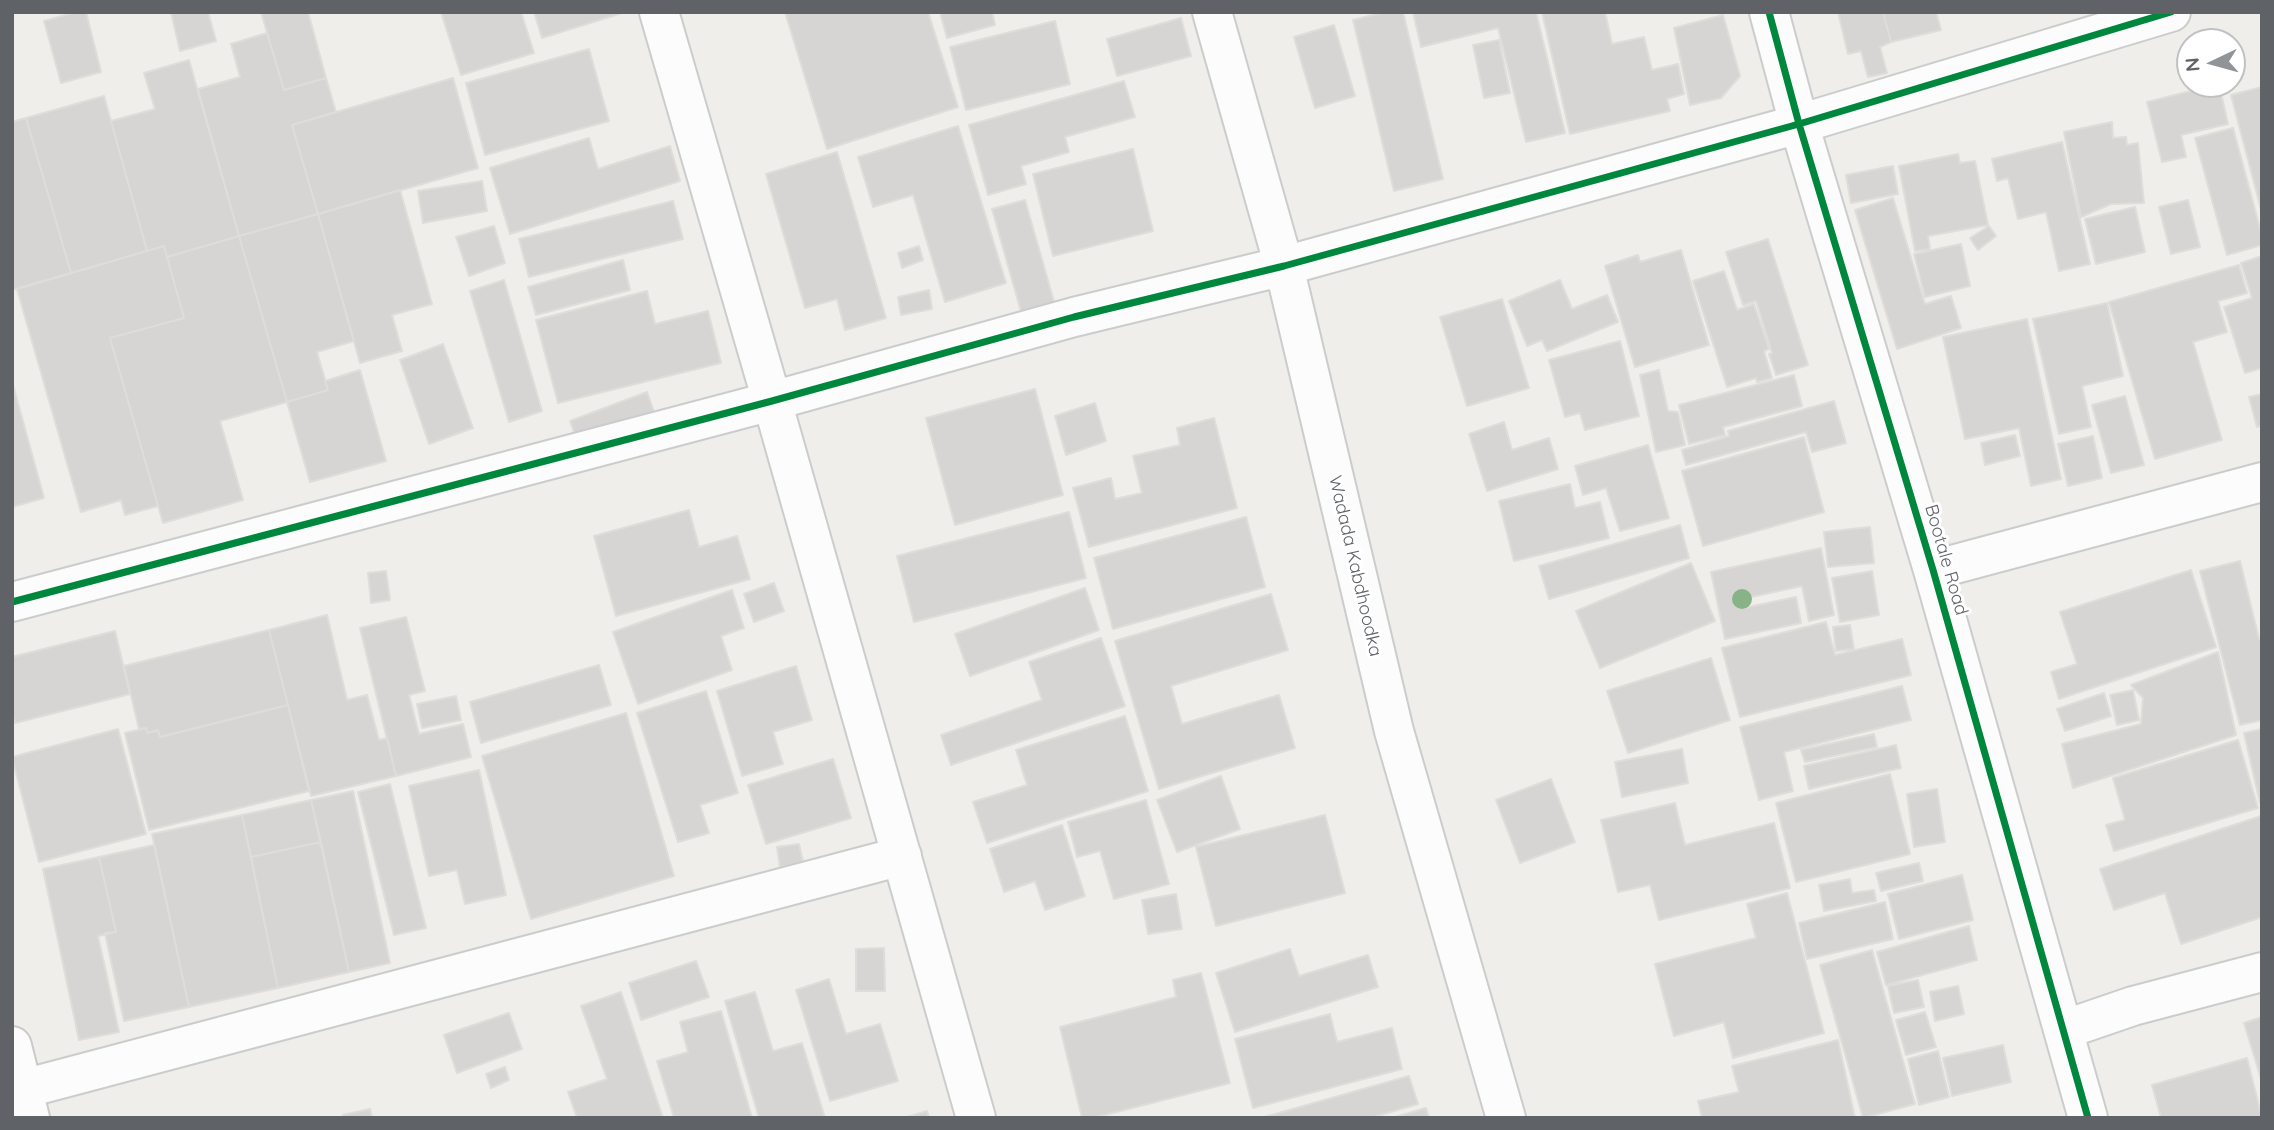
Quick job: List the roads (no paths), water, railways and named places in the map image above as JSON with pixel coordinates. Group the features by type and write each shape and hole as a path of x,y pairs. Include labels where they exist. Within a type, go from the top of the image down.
{"street":[{"path":"659,12 976,1118"},
{"name":"Wadada Kabdhoodka","path":"1212,12 1284,267 1394,732 1506,1118"},
{"name":"Bootale Road","path":"1769,12 1799,124 1933,570 2088,1118"},
{"path":"12,602 772,401 1074,317 1284,267 1799,124 2171,12"},
{"path":"1933,570 2262,482"},
{"path":"12,1046 26,1103 902,856"},
{"path":"2063,1030 2133,1006 2262,972"}]}
